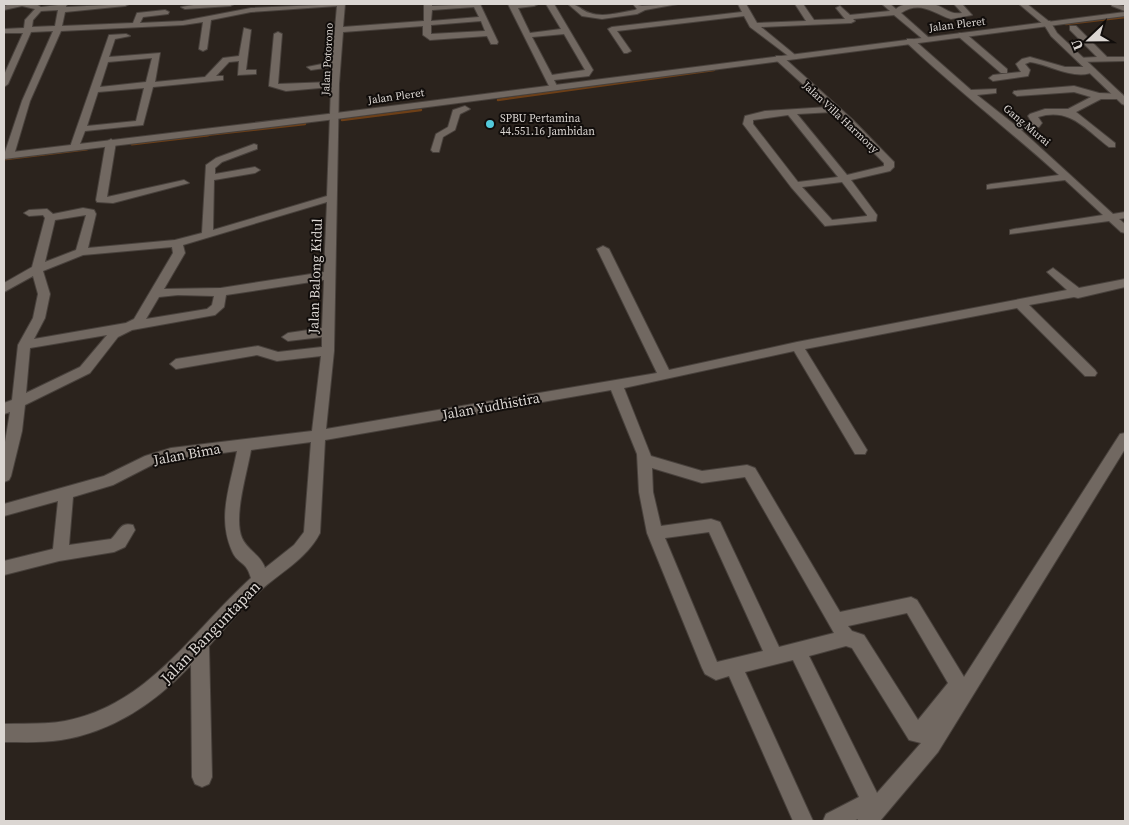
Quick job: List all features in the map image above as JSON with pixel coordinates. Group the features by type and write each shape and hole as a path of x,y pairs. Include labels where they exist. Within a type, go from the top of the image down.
{"street":[{"path":"4,8 18,4 32,4 39,9"},
{"path":"4,84 28,30 30,18 39,9 125,4"},
{"path":"164,24 178,19 185,6 230,4"},
{"path":"4,32 164,24 251,10 341,4"},
{"name":"Jalan Potorono","path":"336,116 335,84 341,4"},
{"path":"489,32 430,38 427,35 429,6 471,4 478,6 494,42"},
{"path":"534,4 513,5 551,82 589,72 550,4"},
{"path":"572,4 576,11 584,15 597,17 612,12 637,12 639,6 674,4"},
{"path":"799,4 812,23"},
{"path":"838,6 887,4 925,39"},
{"path":"849,17 896,13 903,7 922,4"},
{"path":"928,4 951,17 968,15 958,4"},
{"path":"1023,4 1048,23 1054,34 1122,99"},
{"path":"1115,4 1125,10"},
{"path":"753,25 851,21 838,6"},
{"path":"7,155 26,101 58,29 62,7"},
{"path":"704,8 713,17"},
{"path":"627,51 612,29 713,17 744,8"},
{"path":"723,10 744,8"},
{"path":"744,8 753,25 791,56"},
{"path":"136,24 140,15 165,12"},
{"name":"Jalan Pleret","path":"7,155 336,116 463,98 551,82 778,58 1125,14"},
{"path":"203,49 207,18"},
{"path":"340,30 483,19"},
{"path":"1073,28 1105,60"},
{"path":"246,30 241,73 253,72"},
{"path":"529,35 566,31"},
{"path":"278,34 274,57 273,86 286,88 335,84"},
{"path":"962,35 1004,71"},
{"path":"75,147 112,37 126,36"},
{"name":"Gang Murai","path":"910,41 969,93 1013,128 1125,230"},
{"path":"81,129 140,123 157,55 105,60"},
{"path":"207,80 226,60 243,58"},
{"name":"Jalan Villa Harmony","path":"778,58 836,109 889,162 889,167 886,169 845,179 795,184"},
{"path":"1081,60 1125,59"},
{"path":"993,78 1025,74 1026,70 1020,64 1024,61 1038,60 1060,69 1092,70"},
{"path":"311,67 337,64"},
{"path":"94,90 220,78"},
{"path":"286,88 286,98"},
{"path":"1017,93 1074,89 1099,96 1122,99"},
{"path":"969,93 993,91"},
{"path":"1013,128 1036,125 1037,123 1033,116 1070,112 1099,96"},
{"path":"436,150 439,136 452,128 456,112 466,113 463,98"},
{"path":"792,114 845,179 872,215 872,219 830,224 795,184 747,121 748,118 759,115 792,114 836,109"},
{"path":"1070,112 1112,145"},
{"name":"Jalan Balong Kidul","path":"318,436 328,351 336,116"},
{"path":"111,142 101,200 113,200 184,183"},
{"path":"207,234 212,164 254,147"},
{"path":"210,178 255,170"},
{"path":"991,187 1068,177"},
{"path":"4,288 36,270 81,252 175,242 333,197"},
{"path":"4,476 18,404 24,345 39,318 44,294 36,270 50,218 47,212 29,213"},
{"path":"50,218 83,212 90,212 92,214 81,252"},
{"path":"1014,232 1125,215"},
{"path":"4,409 86,370 114,334 131,327 143,316 179,253 179,247 175,242"},
{"path":"603,249 665,376"},
{"path":"1053,272 1078,294"},
{"path":"155,294 178,291 221,292 331,275"},
{"name":"Jalan Yudhistira","path":"318,436 615,383 665,376 797,346 1021,305 1125,283"},
{"path":"24,345 210,312 218,307 221,292"},
{"path":"1021,305 1090,373"},
{"path":"288,336 328,332"},
{"path":"797,346 860,450"},
{"path":"176,364 258,350 277,357 328,351"},
{"path":"615,383 645,460 646,492 656,533 711,668 716,671 846,638 858,641 916,734 919,734 958,684 911,605 836,621"},
{"name":"Jalan Bima","path":"4,510 108,480 150,460 171,454 318,436"},
{"name":"Jalan Banguntapan","path":"4,733 47,733 73,729 136,704 200,645 260,580 294,556 309,541 312,534 318,436"},
{"path":"867,821 931,745 1125,438"},
{"path":"245,446 231,520 233,534 241,553 255,563 260,580"},
{"path":"645,460 702,477 749,471 846,638"},
{"path":"59,554 63,540 66,491"},
{"path":"656,533 711,525 715,527 774,656"},
{"path":"4,568 59,554 114,545 119,542 127,530"},
{"path":"200,645 202,777"},
{"path":"797,650 870,799 869,802 833,821"},
{"path":"733,666 803,821"}],"waterway":[{"path":"1066,24 1125,17"},
{"path":"498,100 714,70"},
{"path":"342,120 421,110"},
{"path":"197,136 305,124"},
{"path":"132,144 208,135"},
{"path":"4,159 87,149"}],"place":[{"name":"SPBU Pertamina 44.551.16 Jambidan","path":"490,124"}]}
